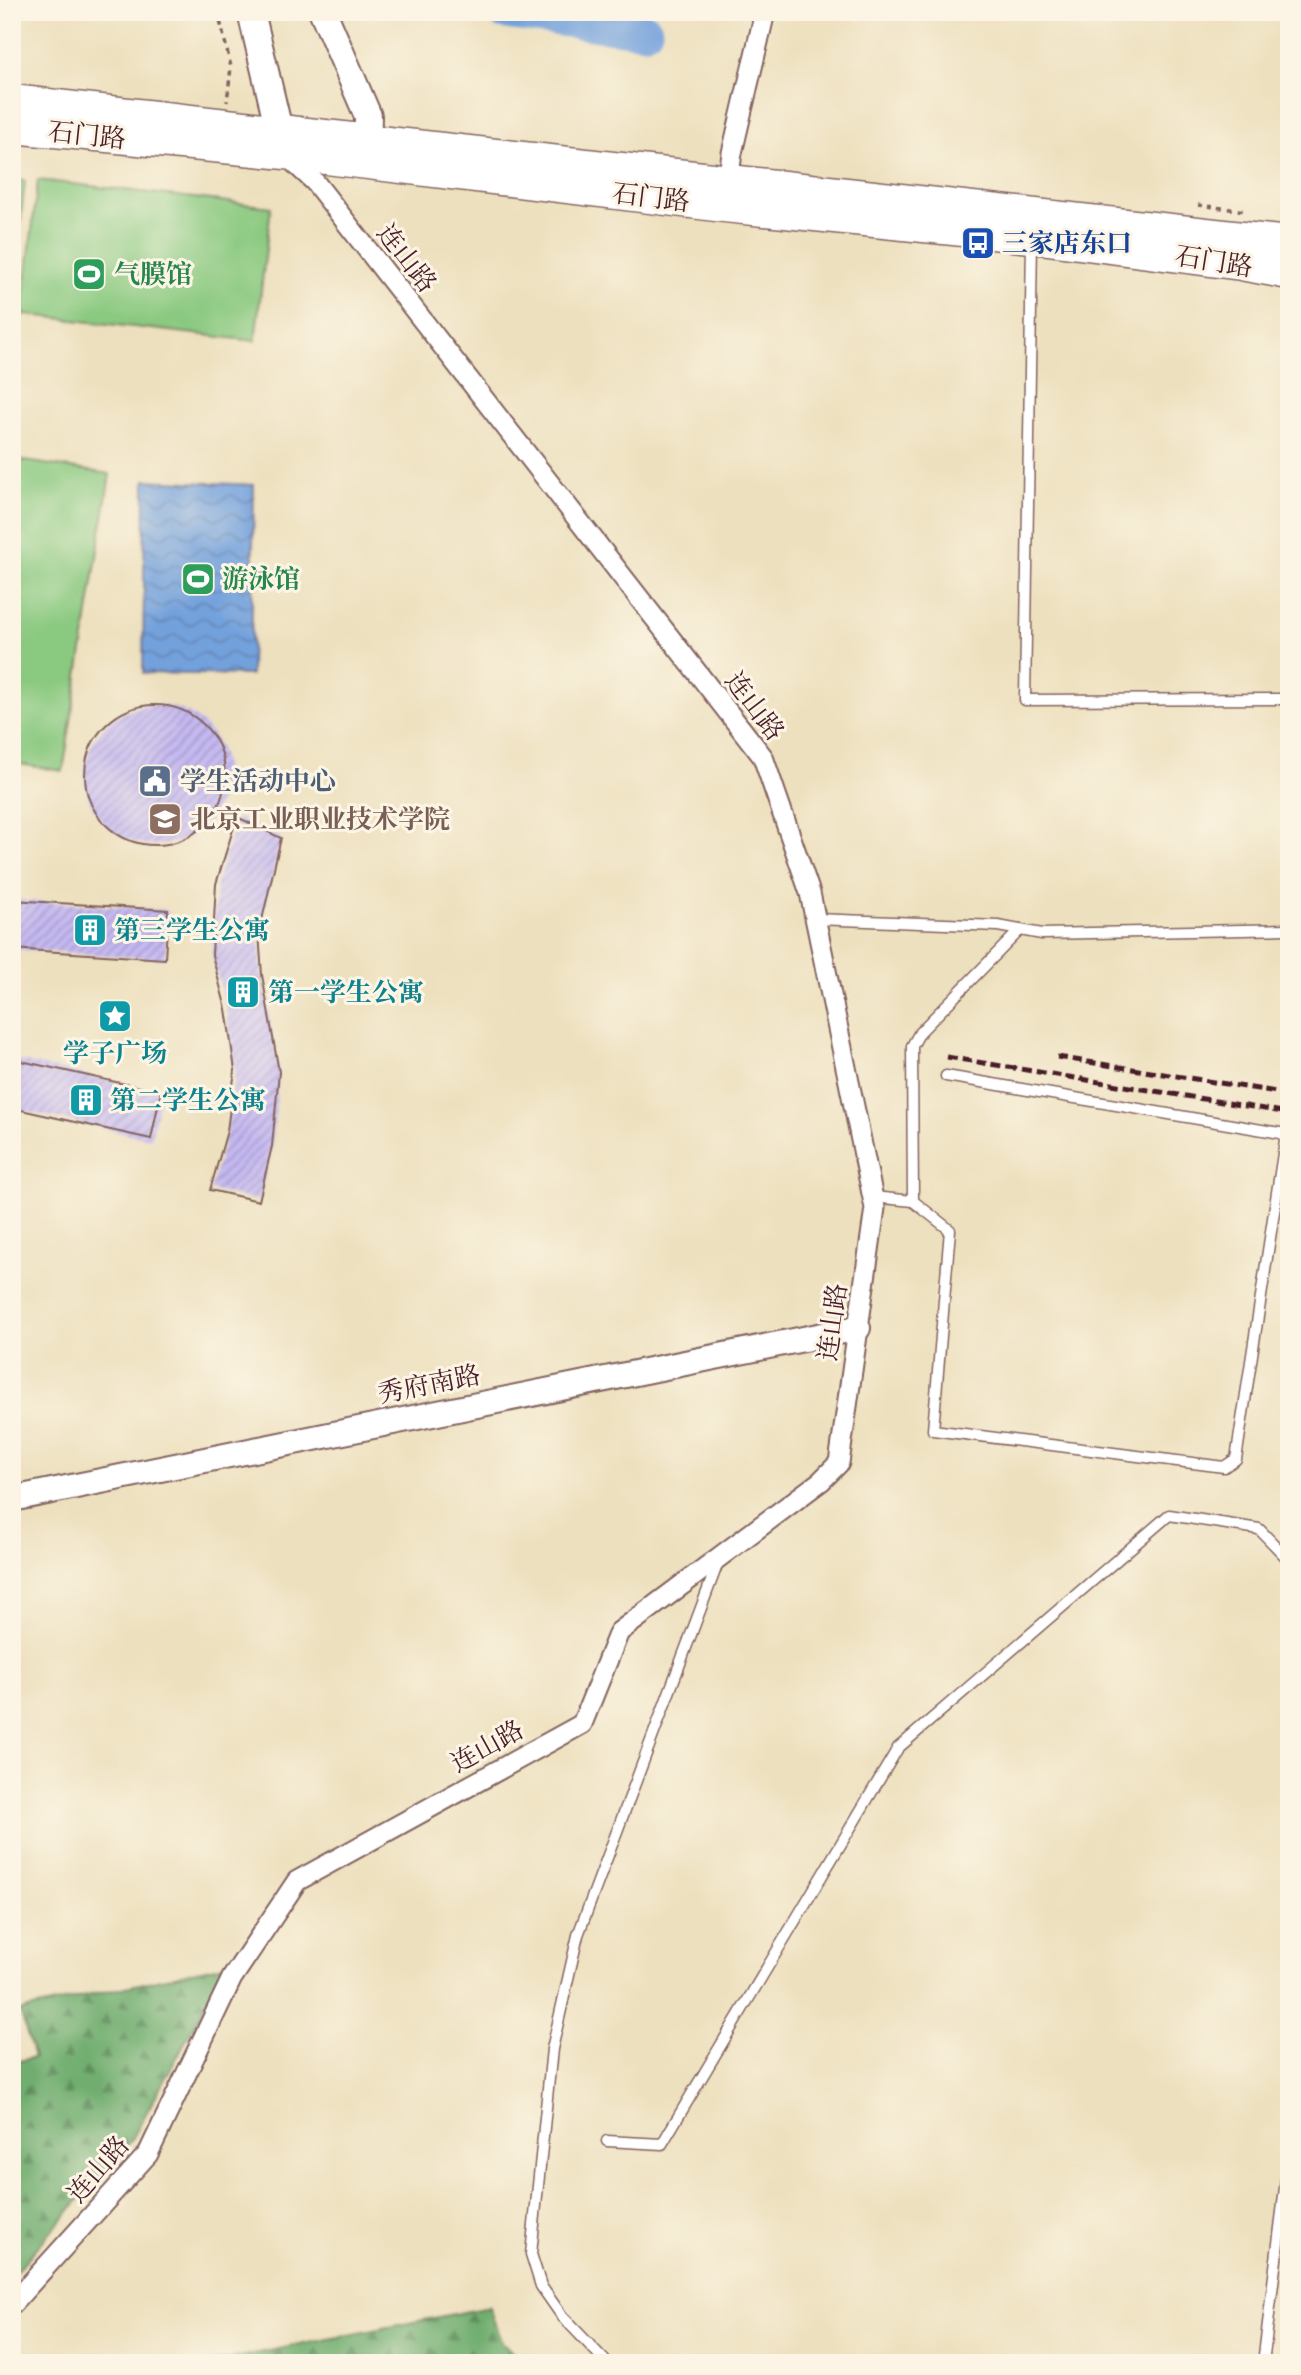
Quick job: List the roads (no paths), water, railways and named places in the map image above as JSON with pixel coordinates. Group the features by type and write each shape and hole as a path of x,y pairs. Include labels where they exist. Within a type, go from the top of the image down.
{"highway":[{"name":"石门路","path":"12,102 225,124 281,141 726,193 1032,225 1289,243"},
{"name":"石门路","path":"12,127 223,150 281,141"},
{"name":"石门路","path":"1032,225 1289,273"}],"main road":[{"path":"251,16 281,141"},
{"path":"326,21 368,116 367,152"}],"street":[{"path":"726,193 765,12"},
{"name":"连山路","path":"12,2304 148,2154 232,1978 297,1881 582,1724 619,1632 821,1481 839,1463 875,1208 810,893 763,757 281,141"},
{"name":"秀府南路","path":"12,1499 858,1328"}],"lane":[{"path":"1032,225 1025,700 1289,699"},
{"path":"815,919 998,926 1042,934 1289,929"},
{"path":"913,1200 912,1046 920,1032 1020,930"},
{"path":"873,1197 913,1200 950,1230 933,1430 1224,1467 1236,1459 1287,1134 946,1076"},
{"path":"607,2141 662,2144 898,1748 1169,1515 1259,1529 1289,1560"},
{"path":"607,2363 562,2316 541,2286 531,2254 552,2049 578,1935 720,1556"},
{"path":"1263,2363 1289,2156"}],"water":[{"name":"游泳馆","path":"145,480 254,485 251,675 143,673"}],"waterway":[{"path":"504,12 645,30"}],"railway":[{"path":"947,1057 1289,1113"},
{"path":"1057,1057 1289,1094"}],"place":[{"name":"三家店东口","path":"978,243"},
{"name":"气膜馆","path":"89,274"},
{"name":"游泳馆","path":"198,579"},
{"name":"学生活动中心","path":"155,781"},
{"name":"北京工业职业技术学院","path":"165,819"},
{"name":"第三学生公寓","path":"90,930"},
{"name":"第一学生公寓","path":"243,992"},
{"name":"学子广场","path":"115,1016"},
{"name":"第二学生公寓","path":"86,1100"}]}
